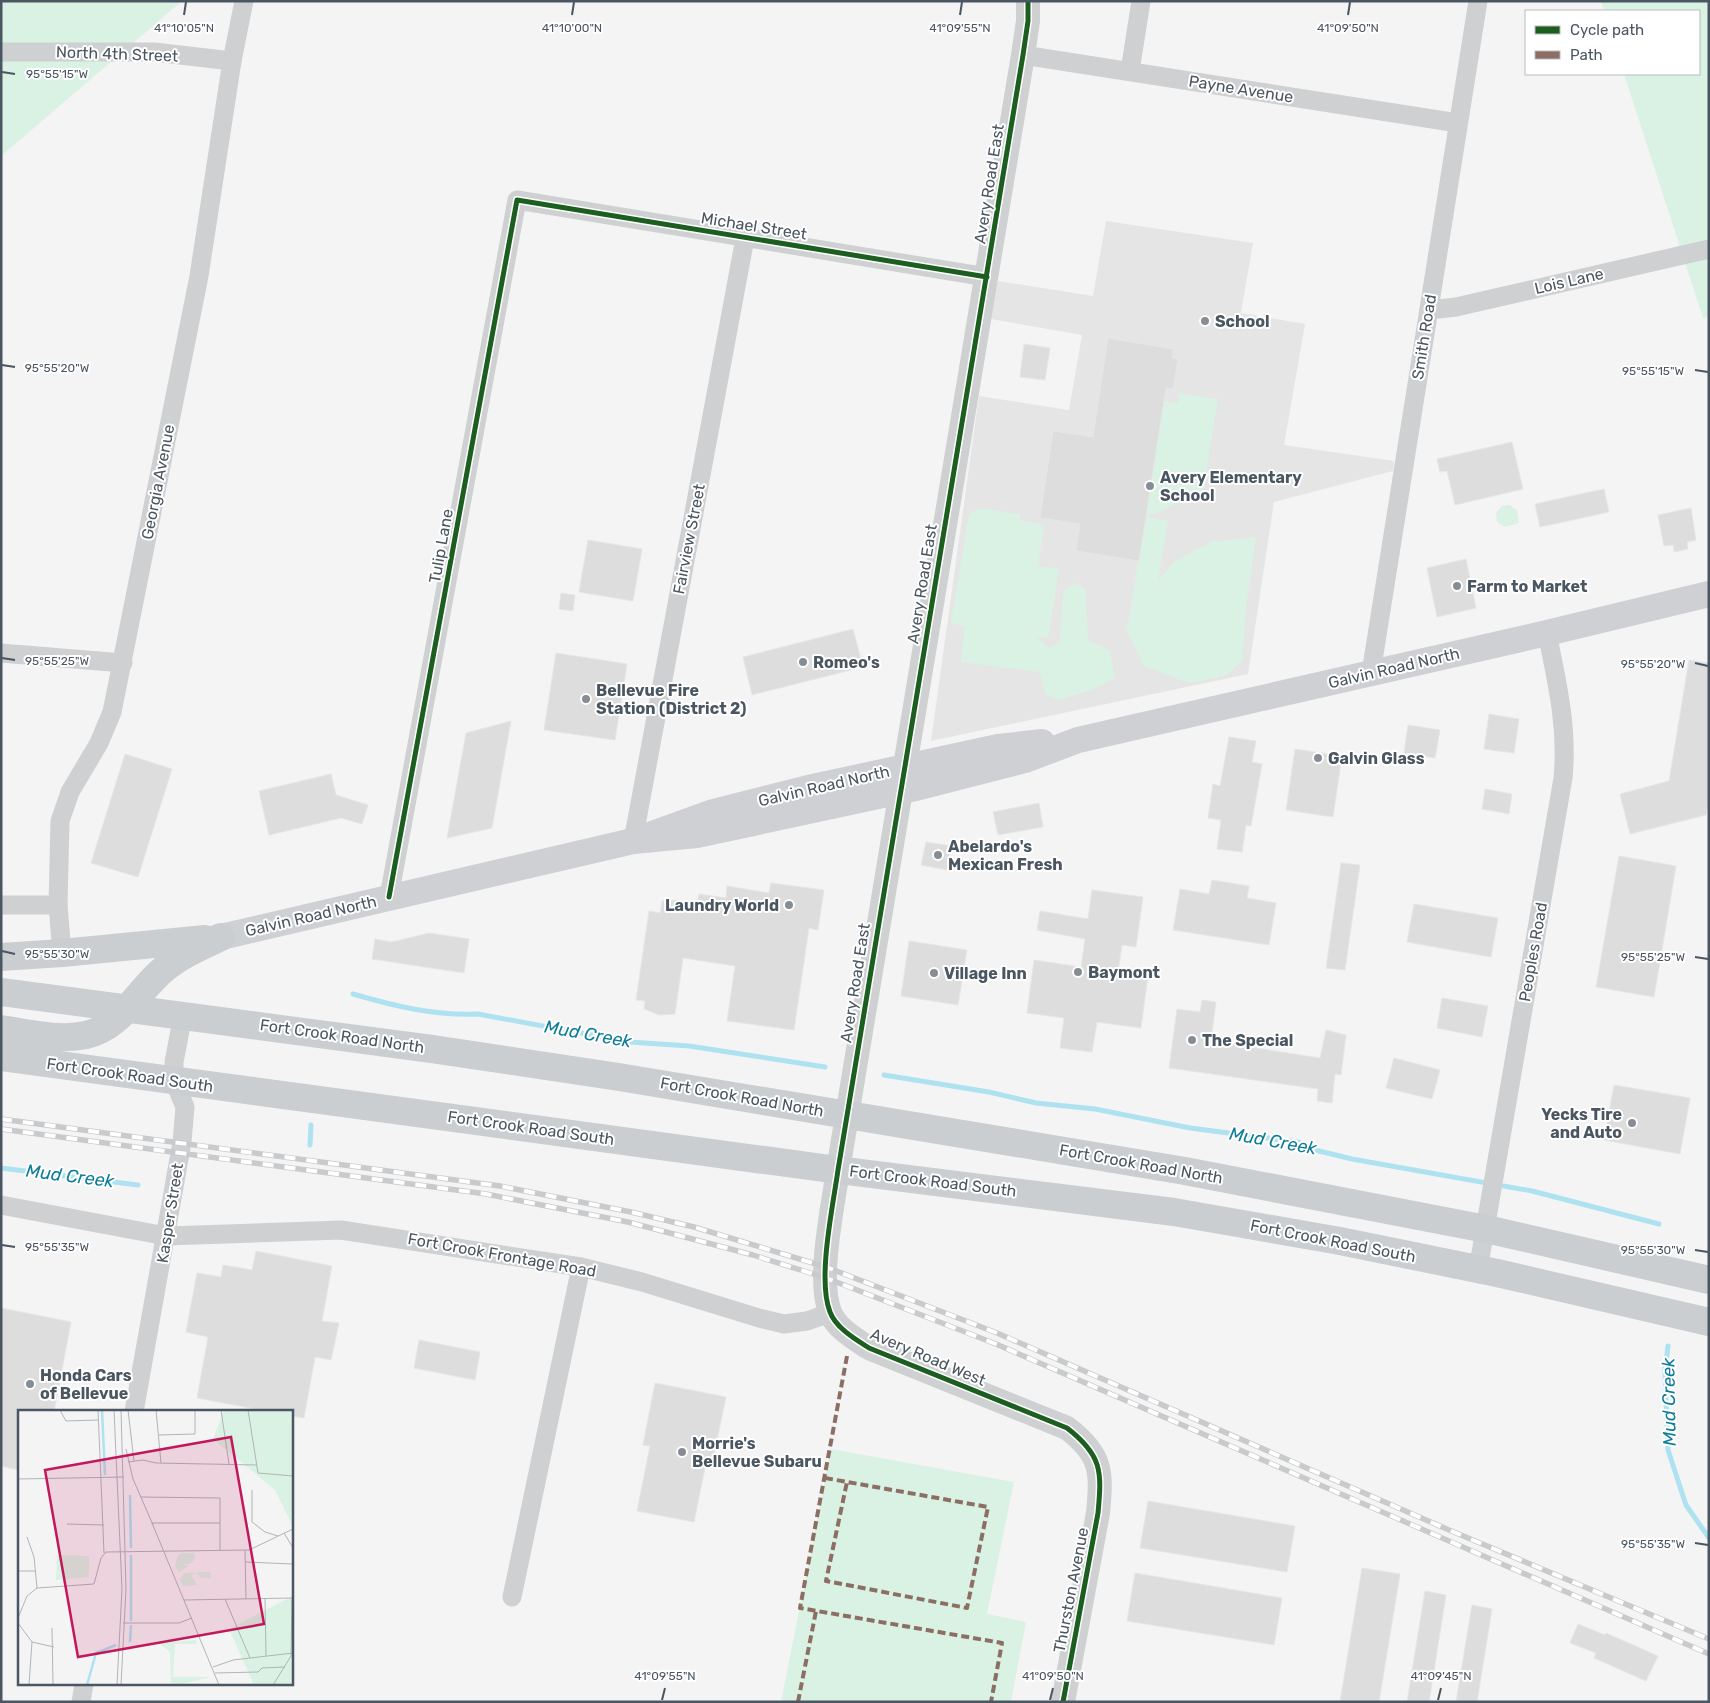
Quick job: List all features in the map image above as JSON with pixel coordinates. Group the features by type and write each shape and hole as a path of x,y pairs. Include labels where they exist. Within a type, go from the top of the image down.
{"main road":[{"name":"Galvin Road North","path":"222,937 634,841 697,835 901,779 1025,760 1078,740 1709,594"},
{"path":"1,957 62,954 222,937"},
{"path":"1,1029 50,1036 86,1035 102,1029 128,1008 163,970 186,954 222,937"},
{"name":"Fort Crook Road North","path":"1,992 432,1048 1218,1177 1486,1229 1696,1277"},
{"name":"Fort Crook Road South","path":"1,1057 838,1170 1174,1212 1340,1241 1709,1322"}],"street":[{"name":"Georgia Avenue","path":"62,954 58,905 58,851 61,816 70,792 105,731 112,712 199,276 232,61 244,1"},
{"name":"Avery Road East","path":"838,1170 901,779 987,277 1023,55 1028,21 1028,1"},
{"path":"1130,71 1141,1"},
{"name":"Smith Road","path":"1371,673 1478,1"},
{"name":"North 4th Street","path":"1,52 154,52 232,61"},
{"name":"Payne Avenue","path":"1023,55 1458,123"},
{"name":"Michael Street","path":"517,200 987,277"},
{"name":"Tulip Lane","path":"389,897 517,200"},
{"name":"Fairview Street","path":"634,841 745,238"},
{"name":"Lois Lane","path":"1429,310 1456,307 1709,248"},
{"name":"Peoples Road","path":"1478,1270 1565,754 1562,706 1547,633"},
{"path":"1,653 122,663"},
{"path":"1,905 58,905"},
{"name":"Kasper Street","path":"134,1410 166,1236 184,1119 184,1107 174,1081 174,1062 183,1015"},
{"path":"830,1313 826,1295 826,1267 838,1170"},
{"name":"Fort Crook Frontage Road","path":"1,1205 166,1236 341,1230 582,1267 642,1282 784,1324 807,1321 830,1313"},
{"path":"512,1597 582,1267"},
{"name":"Avery Road West","path":"830,1313 844,1330 869,1348 1067,1428 1091,1450 1098,1465 1101,1486 1098,1513"},
{"name":"Thurston Avenue","path":"1062,1702 1098,1513"},
{"path":"81,1702 84,1686"}],"shaded area":[{"name":"Avery Elementary School","path":"1106,221 1253,243 1241,313 1305,324 1284,445 1394,461 1393,471 1274,502 1248,674 931,741 979,396 1069,410 1082,335 991,319 998,281 1093,296"}],"green space":[{"path":"1,1 182,1 1,156"},
{"path":"1601,1 1709,1 1709,317 1703,318 1624,75 1700,75 1700,10 1604,10"},
{"path":"1180,393 1218,399 1203,492 1147,517 1168,521 1158,580 1174,562 1211,542 1256,537 1246,607 1242,661 1227,675 1189,683 1144,666 1127,631 1164,401 1178,403"},
{"path":"1509,505 1517,510 1519,523 1505,527 1497,522 1496,513 1502,506"},
{"path":"980,508 1020,514 1020,520 1044,525 1038,566 1059,569 1048,638 1036,637 1050,648 1060,642 1063,591 1075,583 1085,589 1088,640 1110,651 1115,678 1094,689 1059,700 1045,694 1040,672 961,662 965,626 951,623 969,515"},
{"path":"831,1449 1014,1482 987,1614 1026,1622 1011,1702 781,1702"}],"building":[{"path":"1108,338 1173,349 1172,358 1178,359 1173,389 1166,388 1139,561 1076,551 1080,524 1040,518 1053,431 1093,437"},
{"path":"1024,344 1050,348 1045,380 1020,377"},
{"path":"1512,442 1523,489 1455,505 1447,471 1440,472 1437,459"},
{"path":"1604,489 1609,512 1540,527 1535,504"},
{"path":"1691,508 1696,540 1687,542 1688,549 1674,552 1673,545 1664,546 1658,515"},
{"path":"588,540 642,549 633,601 579,592"},
{"path":"1466,559 1476,608 1437,617 1427,568"},
{"path":"561,593 575,595 573,611 559,609"},
{"name":"Romeo's","path":"853,629 863,667 752,695 743,657"},
{"path":"556,653 627,664 615,740 544,730"},
{"path":"1689,660 1709,663 1709,798 1706,815 1630,834 1620,794 1669,781"},
{"path":"1489,714 1519,719 1514,753 1484,749"},
{"path":"511,721 492,828 447,838 466,733"},
{"path":"1408,725 1440,730 1435,758 1404,753"},
{"path":"1229,737 1256,741 1252,762 1262,764 1251,826 1246,825 1242,852 1217,849 1221,820 1208,818 1213,784 1220,786"},
{"path":"1295,749 1342,756 1333,817 1286,810"},
{"path":"125,754 172,769 138,877 91,863"},
{"path":"331,774 336,795 368,805 362,824 341,818 269,835 259,791"},
{"path":"1485,789 1512,794 1509,814 1482,809"},
{"path":"1039,803 1043,827 998,835 993,812"},
{"path":"926,842 951,846 947,870 921,865"},
{"path":"1619,856 1676,866 1654,997 1596,987"},
{"path":"1341,863 1360,865 1345,970 1326,968"},
{"path":"1212,880 1249,886 1247,898 1276,903 1269,945 1173,930 1180,889 1209,894"},
{"path":"771,883 824,890 818,930 809,928 794,1030 727,1021 735,966 683,958 675,1014 659,1015 644,1009 645,1001 636,1000 649,911 660,913 662,901 678,900 696,908 699,894 726,898 727,886 769,893"},
{"name":"Baymont","path":"1092,890 1143,897 1136,947 1122,945 1118,972 1148,976 1141,1028 1097,1022 1092,1052 1060,1048 1064,1018 1027,1013 1034,960 1081,967 1085,939 1037,930 1040,911 1088,919"},
{"path":"1414,904 1498,918 1491,957 1407,942"},
{"path":"429,933 469,939 464,973 372,959 375,939 392,942"},
{"name":"Village Inn","path":"909,941 967,950 958,1005 901,996"},
{"path":"1442,998 1488,1006 1482,1037 1437,1028"},
{"path":"1202,1000 1216,1002 1211,1041 1320,1058 1326,1030 1346,1035 1341,1075 1335,1074 1332,1103 1317,1101 1318,1089 1169,1068 1177,1009 1200,1012"},
{"path":"1394,1058 1440,1070 1432,1099 1386,1088"},
{"path":"1614,1085 1690,1098 1680,1154 1604,1140"},
{"path":"256,1251 332,1266 322,1321 339,1323 331,1360 315,1357 304,1418 292,1416 292,1410 260,1410 197,1398 208,1337 186,1332 197,1273 221,1277 223,1265 252,1270"},
{"name":"Honda Cars of Bellevue","path":"1,1308 71,1322 54,1410 18,1410 18,1470 1,1466"},
{"path":"419,1340 480,1352 475,1380 414,1368"},
{"name":"Morrie's Bellevue Subaru","path":"655,1383 726,1397 713,1459 707,1458 694,1522 637,1511 650,1446 643,1445"},
{"path":"1148,1501 1295,1526 1287,1572 1140,1548"},
{"path":"1362,1568 1400,1574 1379,1702 1340,1702"},
{"path":"1135,1573 1282,1598 1274,1645 1127,1621"},
{"path":"1425,1591 1446,1595 1429,1702 1407,1702"},
{"path":"1472,1605 1492,1609 1477,1702 1456,1702"},
{"path":"1578,1624 1605,1635 1606,1633 1658,1656 1646,1681 1594,1658 1596,1653 1570,1643"}],"waterway":[{"name":"Mud Creek","path":"353,994 430,1012 478,1014 629,1042 689,1046 825,1067"},
{"name":"Mud Creek","path":"884,1075 989,1092 1036,1103 1095,1109 1190,1128 1298,1142 1319,1151 1352,1159 1532,1191 1659,1224"},
{"name":"Mud Creek","path":"310,1145 311,1125"},
{"name":"Mud Creek","path":"1,1168 138,1185"},
{"name":"Mud Creek","path":"1668,1346 1665,1371 1668,1450 1686,1505 1709,1538"}],"railway":[{"path":"1,1119 500,1186 631,1212 694,1227 826,1267 997,1333 1449,1530 1709,1639"},
{"path":"1,1129 486,1194 628,1222 753,1255 826,1278 996,1344 1709,1654"}],"marked path":[{"path":"847,1356 800,1608 1002,1643 991,1702"},
{"path":"825,1478 988,1507 967,1608 826,1581 847,1482"},
{"path":"798,1702 816,1611"}],"cycle path":[{"path":"1028,1 1028,21 1023,55 838,1170 827,1242 825,1281 826,1298 833,1318 846,1333 858,1341 869,1348 1067,1428 1079,1438 1093,1456 1097,1465 1100,1486 1098,1513 1063,1702"},
{"path":"389,897 517,200 987,277"}],"place":[{"name":"School","path":"1205,321"},
{"name":"Avery Elementary School","path":"1150,486"},
{"name":"Farm to Market","path":"1457,586"},
{"name":"Romeo's","path":"803,662"},
{"name":"Bellevue Fire Station (District 2)","path":"586,699"},
{"name":"Galvin Glass","path":"1318,758"},
{"name":"Abelardo's Mexican Fresh","path":"938,855"},
{"name":"Laundry World","path":"789,905"},
{"name":"Baymont","path":"1078,972"},
{"name":"Village Inn","path":"934,973"},
{"name":"The Special","path":"1192,1040"},
{"name":"Yecks Tire and Auto","path":"1632,1123"},
{"name":"Honda Cars of Bellevue","path":"30,1384"},
{"name":"Morrie's Bellevue Subaru","path":"682,1452"}]}
